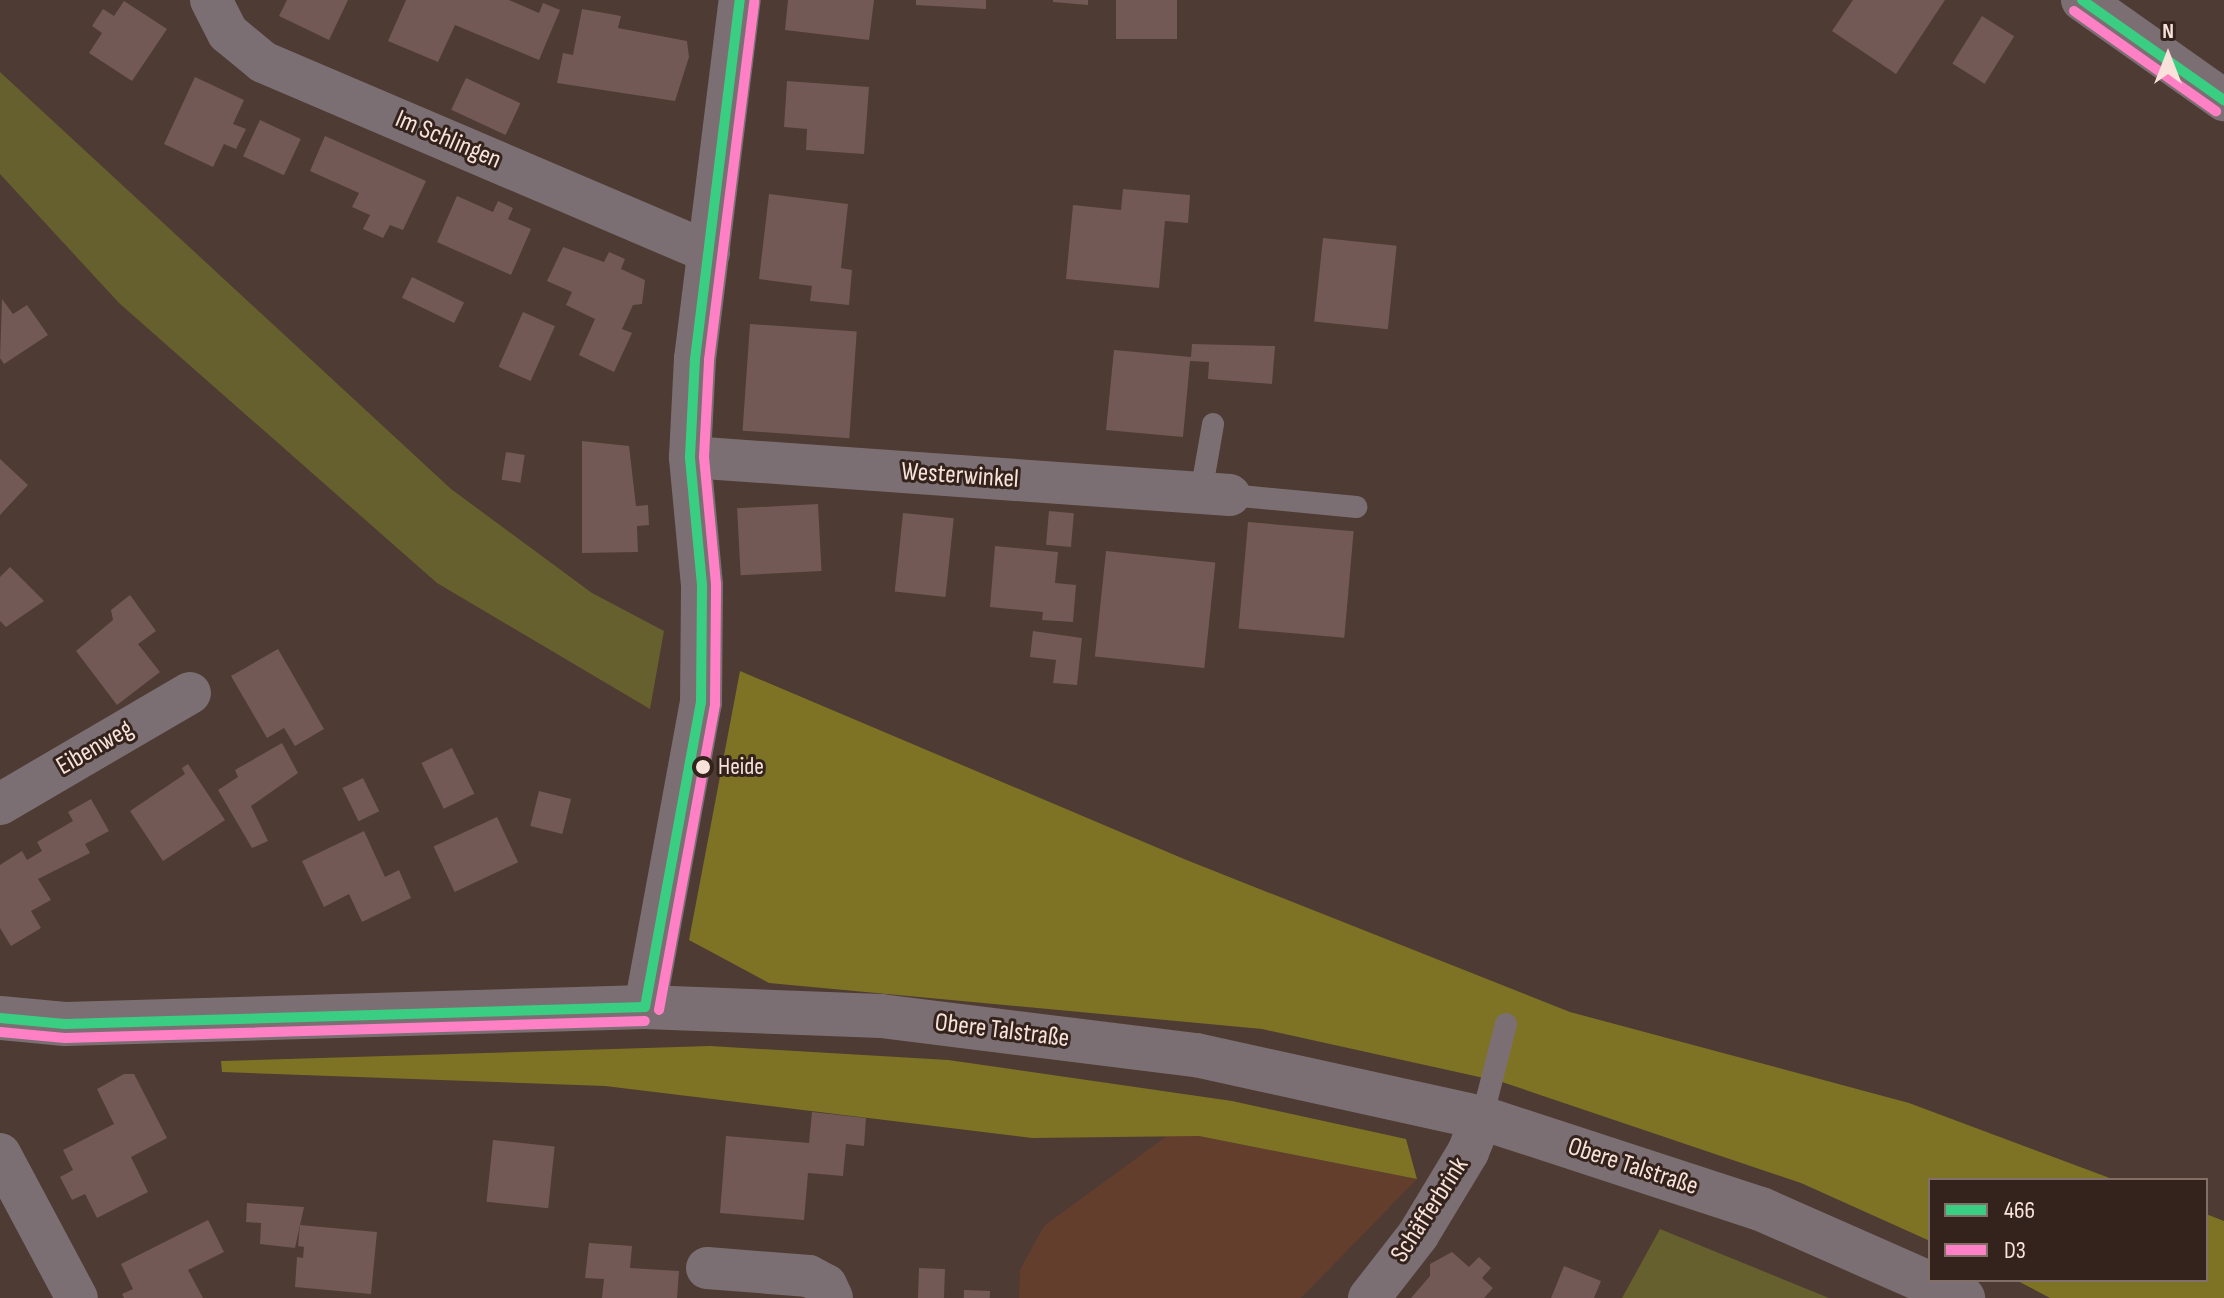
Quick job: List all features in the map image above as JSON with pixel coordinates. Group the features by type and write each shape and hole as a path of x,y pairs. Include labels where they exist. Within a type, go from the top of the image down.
{"street":[{"name":"Im Schlingen","path":"211,0 228,33 263,62 709,252"},
{"path":"645,1007 701,703 702,585 690,457 695,359 740,0"},
{"path":"2082,0 2140,17 2224,100"},
{"name":"Westerwinkel","path":"690,457 1215,494"},
{"name":"Eibenweg","path":"0,804 190,693"},
{"name":"Obere Talstraße","path":"0,1018 65,1024 645,1007 881,1016 1196,1055 1482,1118 1761,1209 1963,1298"},
{"name":"Schäfferbrink","path":"1369,1298 1418,1235 1468,1152 1482,1118"},
{"path":"0,1154 77,1298"},
{"path":"707,1268 809,1276 826,1285 832,1298"}],"lane":[{"path":"1213,424 1215,494 1356,507"},
{"path":"1482,1118 1506,1024"}],"shaded area":[{"path":"0,72 451,489 592,593 664,631 650,709 437,583 119,303 0,174"},
{"path":"740,671 1184,859 1570,1012 1909,1103 2110,1178 1928,1178 1928,1240 1801,1183 1502,1082 1262,1029 769,983 689,940"},
{"path":"710,1046 948,1060 1232,1101 1406,1139 1417,1179 1199,1136 1032,1138 605,1086 222,1072 221,1061"},
{"path":"1168,1135 1199,1136 1417,1179 1301,1298 1019,1298 1020,1270 1044,1226"},
{"path":"2208,1215 2224,1221 2224,1298 2050,1298 2020,1282 2208,1282"},
{"path":"1660,1229 1829,1298 1622,1298"}],"building":[{"path":"287,0 348,0 329,40 279,16"},
{"path":"406,0 509,0 539,13 543,3 560,10 539,60 455,25 438,62 388,41"},
{"path":"788,0 874,0 869,40 785,30"},
{"path":"916,0 986,0 986,9 916,5"},
{"path":"1088,0 1088,5 1053,2"},
{"path":"1116,0 1177,0 1177,39 1116,39"},
{"path":"1853,0 1945,0 1896,74 1832,31"},
{"path":"124,1 167,29 132,81 89,53 102,33 92,26 103,9 114,16"},
{"path":"582,9 621,16 618,28 687,41 689,57 675,101 557,83 563,53 573,55"},
{"path":"1982,16 2014,36 1985,84 1952,63"},
{"path":"195,77 244,100 233,124 246,129 236,149 224,144 213,167 164,144"},
{"path":"466,78 520,103 506,135 451,110"},
{"path":"787,81 869,87 864,154 806,150 807,129 784,127"},
{"path":"260,120 301,139 284,175 243,156"},
{"path":"325,136 426,181 403,230 390,225 383,238 363,229 370,215 352,207 359,193 310,171"},
{"path":"1123,189 1190,195 1188,223 1165,221 1159,288 1066,279 1073,205 1121,210"},
{"path":"769,194 848,204 841,268 852,270 849,305 810,301 812,286 759,279"},
{"path":"457,196 493,212 498,201 513,208 508,219 531,229 511,275 437,242"},
{"path":"1323,238 1397,246 1388,329 1314,322"},
{"path":"563,247 604,262 609,252 625,259 621,269 645,280 642,304 633,305 622,329 632,333 614,372 579,355 595,319 566,305 572,292 547,281"},
{"path":"412,277 464,302 454,323 402,298"},
{"path":"2,299 13,314 27,305 48,335 4,364 0,358"},
{"path":"523,312 555,326 531,381 499,367"},
{"path":"750,324 857,331 849,438 743,431"},
{"path":"1192,344 1275,346 1272,384 1208,379 1209,362 1190,361 1183,437 1106,430 1114,350 1191,357"},
{"path":"582,441 629,446 636,506 648,505 649,525 637,526 638,552 582,553"},
{"path":"506,452 525,455 520,483 502,480"},
{"path":"0,459 28,485 0,515"},
{"path":"818,504 822,571 741,575 737,508"},
{"path":"1049,511 1074,513 1071,547 1046,545"},
{"path":"903,513 954,518 945,597 895,592"},
{"path":"1248,522 1354,531 1344,638 1239,629"},
{"path":"995,546 1058,552 1055,583 1076,585 1073,622 1042,620 1043,612 990,607"},
{"path":"1106,551 1215,562 1204,668 1095,656"},
{"path":"10,567 44,601 6,627 0,621 0,577"},
{"path":"130,595 156,631 138,644 160,672 117,705 76,651 113,620 111,610"},
{"path":"1033,631 1082,638 1077,685 1053,683 1056,660 1030,657"},
{"path":"278,649 324,729 295,746 284,728 267,738 231,676"},
{"path":"282,743 298,773 251,806 268,841 252,848 218,790 238,777 235,770"},
{"path":"452,748 474,794 444,809 421,763"},
{"path":"188,764 225,820 163,861 130,811 185,774 182,768"},
{"path":"363,778 379,811 359,821 342,788"},
{"path":"539,791 571,799 562,834 530,826"},
{"path":"91,799 109,831 85,844 90,853 38,879 51,900 31,911 41,928 11,946 0,928 0,865 22,851 27,860 42,851 37,842 73,821 68,812"},
{"path":"497,817 518,862 455,892 434,847"},
{"path":"364,831 385,877 399,870 411,898 362,922 349,894 324,907 302,861"},
{"path":"124,1074 134,1074 167,1138 131,1157 148,1192 97,1218 85,1194 72,1200 60,1177 73,1170 63,1150 114,1124 97,1089"},
{"path":"812,1112 866,1118 864,1146 846,1144 843,1176 808,1173 804,1220 720,1213 726,1136 809,1143"},
{"path":"493,1140 555,1146 548,1208 487,1202"},
{"path":"247,1203 304,1207 295,1248 260,1244 261,1223 246,1222"},
{"path":"208,1220 224,1252 188,1270 203,1298 124,1298 122,1294 133,1289 121,1264"},
{"path":"300,1225 377,1232 371,1294 295,1287 297,1257 303,1258 304,1247 298,1246"},
{"path":"589,1243 632,1246 630,1268 679,1271 677,1298 602,1298 604,1279 585,1278"},
{"path":"1452,1252 1469,1267 1479,1257 1491,1268 1482,1278 1493,1288 1484,1298 1411,1298 1430,1276 1430,1264"},
{"path":"1564,1266 1601,1281 1594,1298 1551,1298"},
{"path":"919,1268 945,1269 944,1298 918,1298"},
{"path":"964,1290 990,1291 990,1298 964,1298"}],"transit line":[{"name":"466","path":"645,1007 701,703 702,585 690,457 695,359 740,0"},
{"name":"466","path":"2082,0 2224,100"},
{"name":"D3","path":"659,1010 715,704 716,584 704,457 709,360 754,2"},
{"name":"D3","path":"2074,11 2216,111"},
{"name":"466","path":"0,1018 65,1024 645,1007"},
{"name":"D3","path":"0,1032 65,1038 645,1021"}],"place":[{"name":"Heide","path":"703,767"}]}
